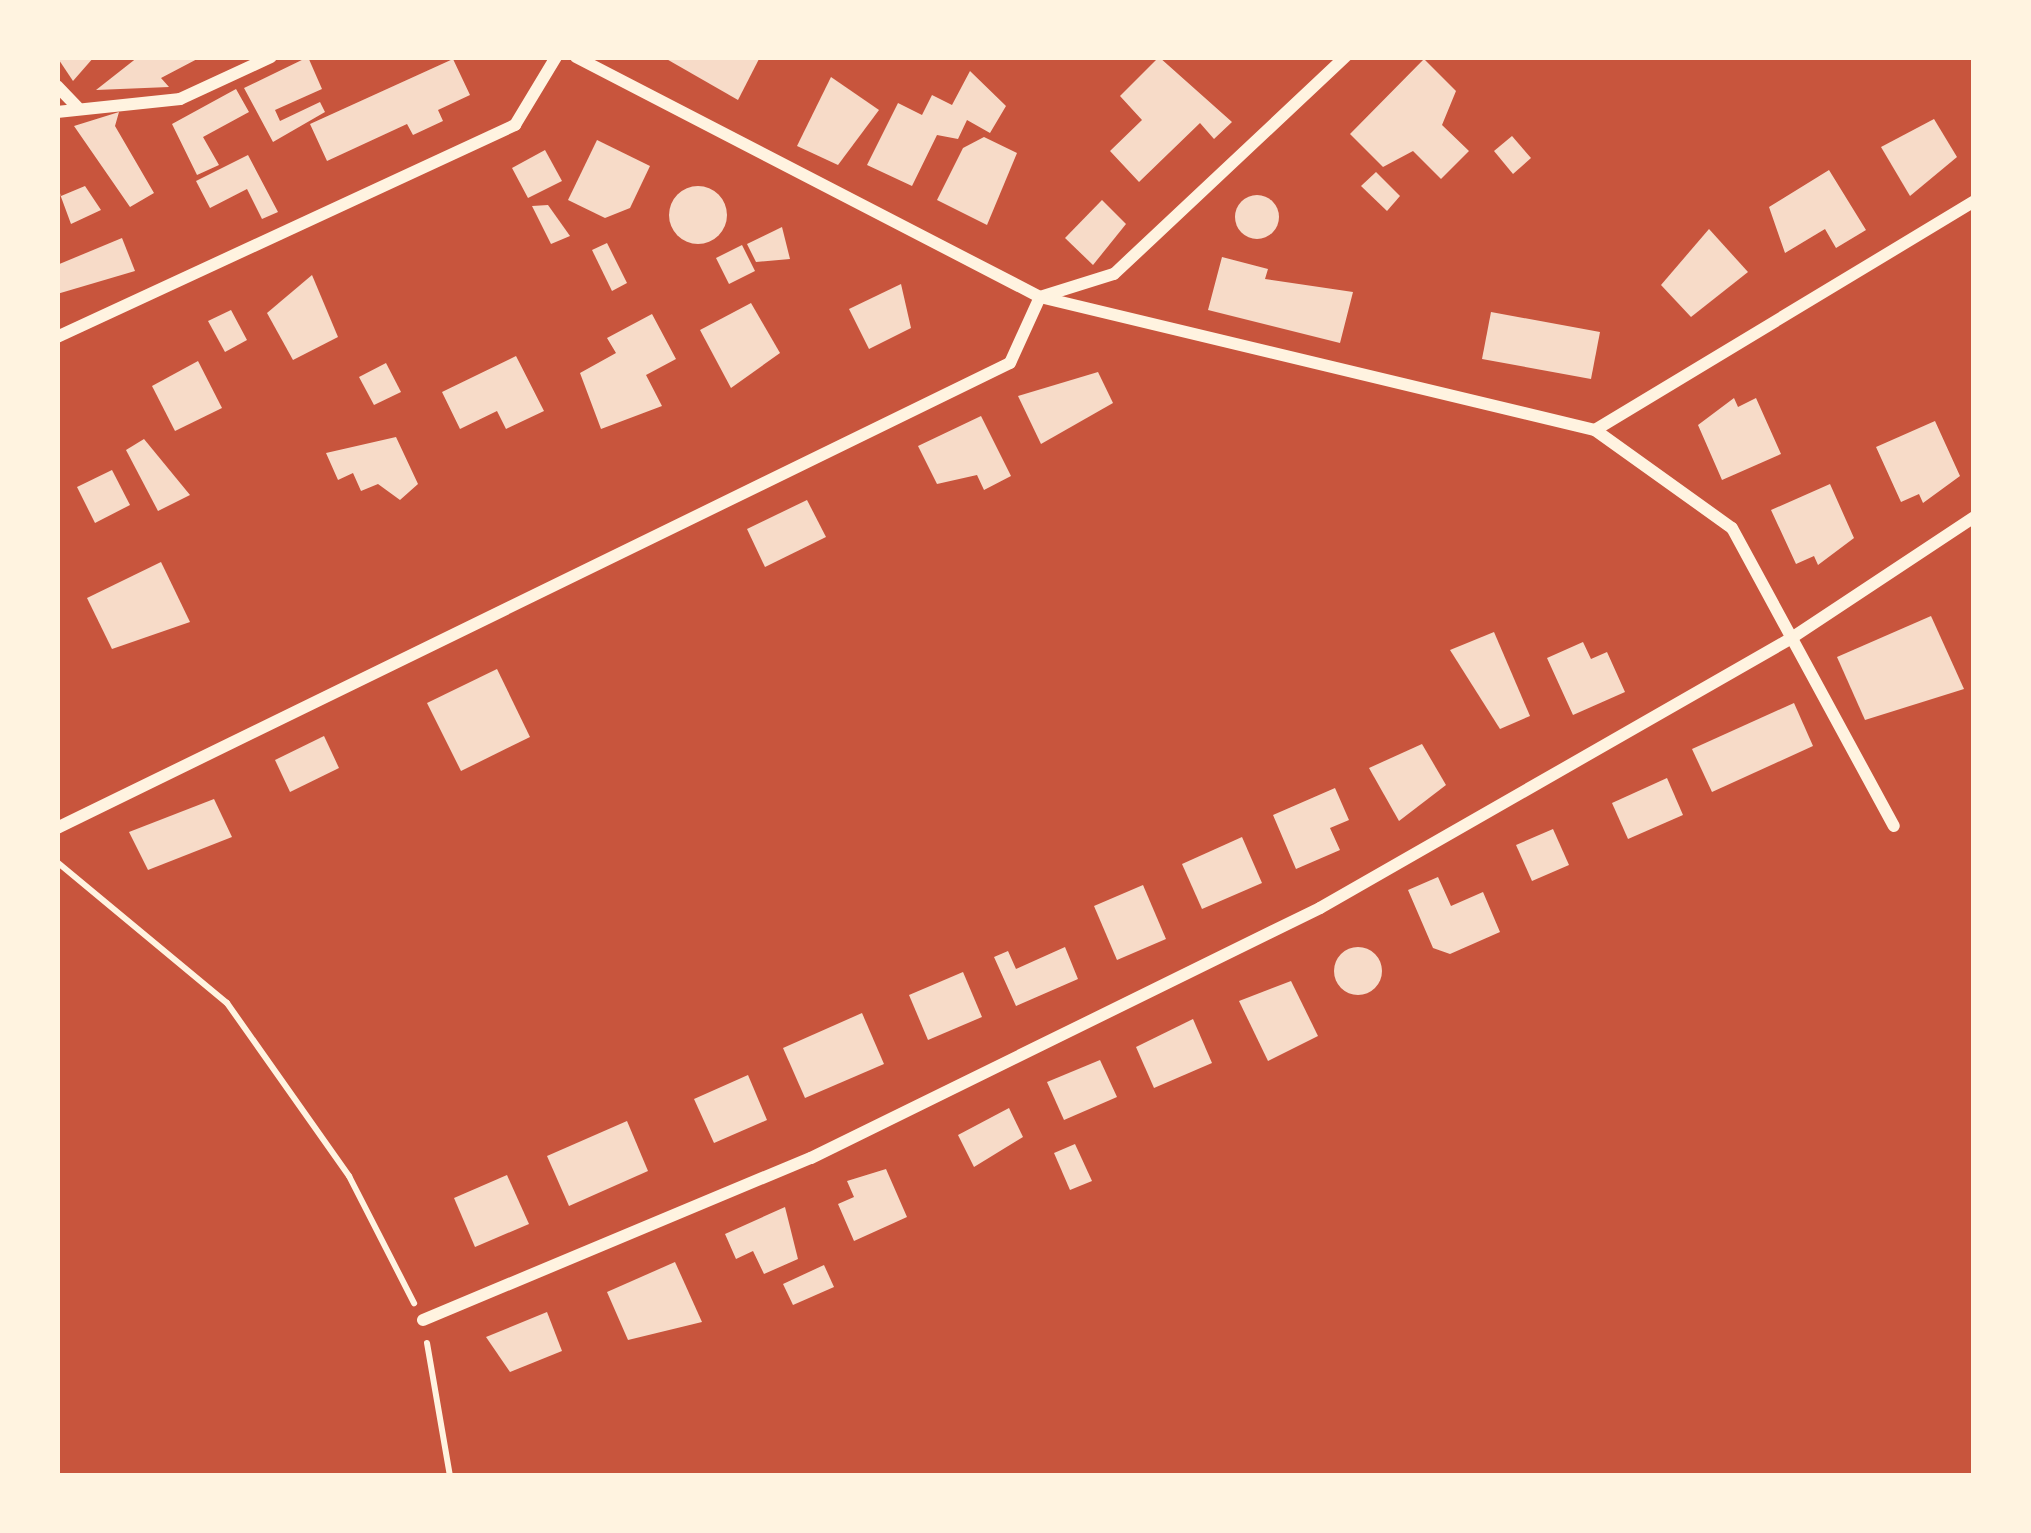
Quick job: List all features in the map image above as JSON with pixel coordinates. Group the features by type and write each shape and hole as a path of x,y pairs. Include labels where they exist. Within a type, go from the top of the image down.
{"street":[{"path":"57,112 77,106 181,99 271,57"},
{"path":"57,337 514,125 556,57"},
{"path":"576,57 1040,298 1595,430 1732,528 1894,826"},
{"path":"57,828 1010,363 1040,298 1114,274 1345,57"},
{"path":"57,86 77,106"},
{"path":"1595,430 1974,201"},
{"path":"423,1320 811,1158 1320,908 1790,639 1974,517"}],"path":[{"path":"57,862 227,1004 349,1176 423,1320 449,1476"}],"building":[{"path":"57,57 94,57 73,81"},
{"path":"138,57 201,57 161,78 169,87 96,90"},
{"path":"308,57 322,89 275,110 280,121 320,102 325,112 273,142 244,88"},
{"path":"663,57 760,57 738,100"},
{"path":"1159,57 1232,122 1214,139 1200,123 1139,182 1110,151 1142,120 1120,96"},
{"path":"453,59 470,95 438,110 443,121 413,135 407,124 327,161 310,124"},
{"path":"1424,59 1456,91 1442,125 1469,151 1441,179 1413,151 1383,167 1350,134"},
{"path":"970,71 1006,106 990,133 967,120 958,139 937,135 912,186 867,165 898,103 922,115 932,95 952,105"},
{"path":"831,77 879,110 838,165 797,146"},
{"path":"236,89 249,112 203,137 219,165 197,175 172,124"},
{"path":"119,112 115,126 154,193 130,207 74,126"},
{"path":"1934,119 1957,157 1910,196 1881,147"},
{"path":"1512,136 1531,158 1513,174 1494,151"},
{"path":"984,137 1017,153 987,225 937,200 963,148"},
{"path":"597,140 650,166 630,208 605,218 568,200"},
{"path":"545,150 562,181 528,198 512,168"},
{"path":"248,155 278,212 262,219 247,189 210,208 196,181"},
{"path":"1829,170 1866,230 1836,248 1825,229 1785,253 1769,207"},
{"path":"1376,172 1400,196 1387,211 1361,186"},
{"path":"57,186 61,196 85,186 101,210 71,224"},
{"path":"698,186 719,194 727,215 719,236 698,244 677,236 669,215 677,194"},
{"path":"1257,195 1272,202 1279,217 1272,232 1257,239 1242,232 1235,217 1242,202"},
{"path":"1102,200 1126,224 1093,265 1065,238"},
{"path":"548,205 570,236 551,244 532,206"},
{"path":"782,227 790,259 756,262 747,244"},
{"path":"1709,229 1748,272 1691,317 1661,285"},
{"path":"122,238 135,271 57,294 57,265"},
{"path":"607,243 627,283 612,291 592,250"},
{"path":"742,245 755,271 729,284 716,258"},
{"path":"1222,257 1268,269 1265,279 1353,292 1340,343 1208,310"},
{"path":"312,275 338,337 293,360 267,313"},
{"path":"901,284 911,328 869,349 849,309"},
{"path":"751,303 780,353 731,388 700,330"},
{"path":"231,310 247,340 225,352 208,321"},
{"path":"1491,312 1600,332 1591,379 1482,359"},
{"path":"652,314 676,359 646,375 662,406 601,429 580,373 616,353 607,338"},
{"path":"516,356 544,411 506,429 497,411 460,429 442,392"},
{"path":"198,361 222,408 175,431 152,386"},
{"path":"386,363 401,392 374,405 359,377"},
{"path":"1098,372 1113,403 1041,444 1018,396"},
{"path":"1734,398 1738,407 1756,398 1781,454 1722,480 1698,425"},
{"path":"981,416 1011,476 984,490 977,475 937,484 918,446"},
{"path":"1935,421 1960,476 1923,503 1919,494 1901,502 1876,447"},
{"path":"396,437 418,484 400,500 378,484 361,491 353,473 338,480 326,453"},
{"path":"144,439 190,495 158,511 126,450"},
{"path":"112,470 130,505 95,523 77,487"},
{"path":"1830,484 1854,538 1818,565 1814,556 1796,564 1771,510"},
{"path":"807,500 826,537 765,567 747,529"},
{"path":"161,562 190,622 112,649 87,598"},
{"path":"1931,616 1964,689 1865,720 1837,657"},
{"path":"1494,632 1530,716 1500,729 1450,650"},
{"path":"1583,642 1591,659 1607,652 1625,692 1573,715 1547,658"},
{"path":"497,669 530,737 461,771 427,703"},
{"path":"1794,703 1813,746 1712,792 1692,749"},
{"path":"324,736 339,768 290,792 275,760"},
{"path":"1422,744 1446,785 1399,821 1369,768"},
{"path":"1667,778 1683,815 1628,839 1612,803"},
{"path":"1335,788 1349,820 1330,828 1340,850 1296,869 1273,815"},
{"path":"214,799 232,837 148,870 129,832"},
{"path":"1553,829 1569,865 1532,881 1516,845"},
{"path":"1242,837 1262,883 1202,909 1182,864"},
{"path":"1438,877 1451,906 1483,892 1500,932 1450,954 1433,948 1408,890"},
{"path":"1143,885 1166,939 1117,960 1094,906"},
{"path":"1065,947 1078,979 1016,1006 994,957 1008,951 1016,969"},
{"path":"1358,947 1375,954 1382,971 1375,988 1358,995 1341,988 1334,971 1341,954"},
{"path":"963,972 982,1017 928,1040 909,995"},
{"path":"1291,981 1318,1036 1268,1061 1239,1001"},
{"path":"862,1013 884,1064 805,1098 783,1048"},
{"path":"1193,1019 1212,1063 1154,1088 1136,1047"},
{"path":"1100,1060 1117,1097 1064,1120 1047,1082"},
{"path":"748,1075 767,1120 714,1143 694,1099"},
{"path":"1009,1108 1023,1137 974,1167 958,1135"},
{"path":"627,1121 648,1171 569,1206 547,1156"},
{"path":"1075,1144 1092,1181 1070,1190 1054,1153"},
{"path":"886,1169 907,1217 854,1241 838,1204 854,1197 847,1181"},
{"path":"507,1175 529,1224 475,1247 454,1198"},
{"path":"785,1207 798,1259 764,1274 753,1251 736,1259 725,1234"},
{"path":"675,1262 702,1322 628,1340 607,1292"},
{"path":"824,1265 834,1287 793,1305 783,1284"},
{"path":"547,1312 562,1351 510,1372 486,1337"}]}
